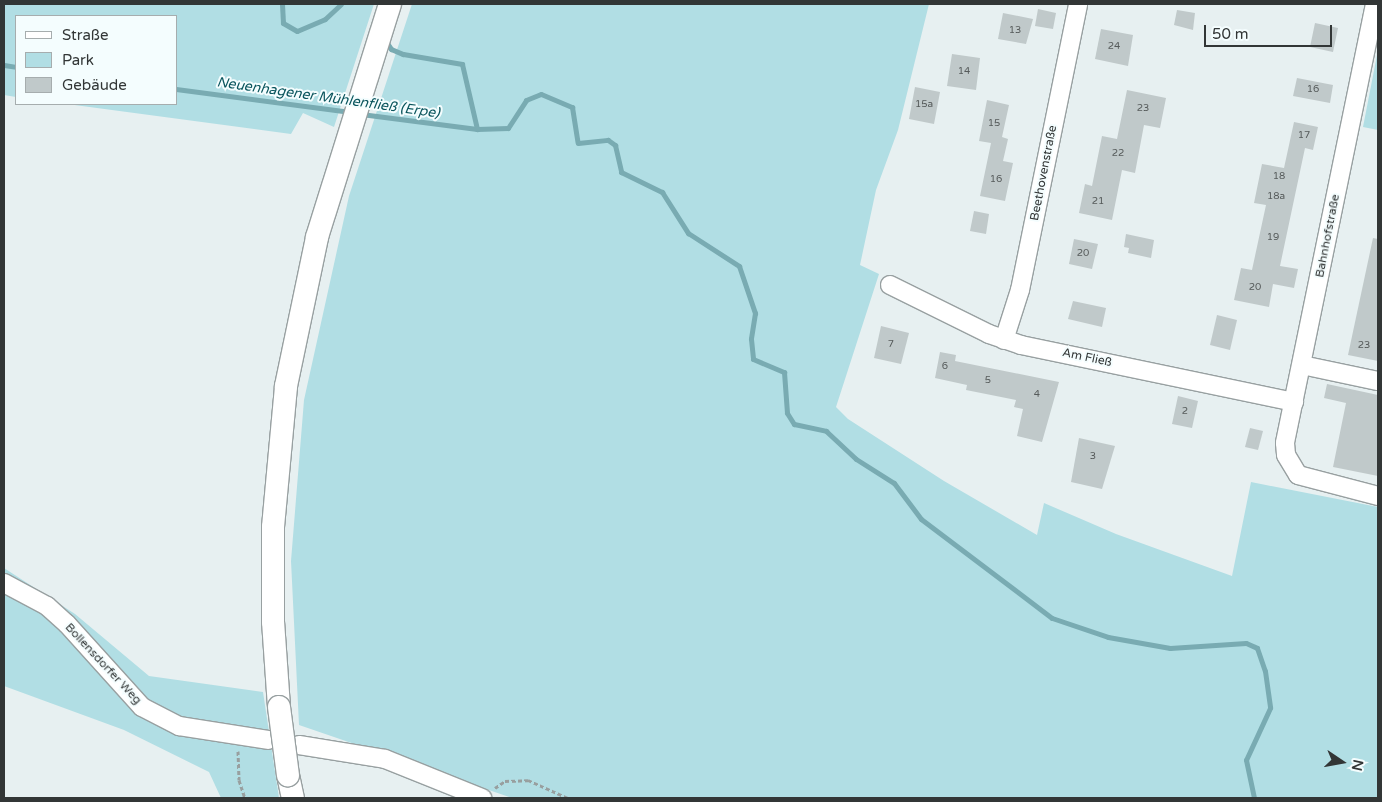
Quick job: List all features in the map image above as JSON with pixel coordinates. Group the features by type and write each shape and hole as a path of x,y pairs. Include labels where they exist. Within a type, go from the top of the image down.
{"main road":[{"path":"293,798 279,707 273,578 278,451 296,326 317,237 339,160 390,4"}],"street":[{"name":"Beethovenstraße","path":"1004,340 1020,290 1078,4"},
{"name":"Bahnhofstraße","path":"1375,4 1285,443 1291,467 1307,480 1378,496"},
{"name":"Am Fließ","path":"890,285 1004,340 1294,402"},
{"path":"1302,365 1378,381"},
{"name":"Bollensdorfer Weg","path":"4,583 47,606 67,624 142,707 179,726 268,740"},
{"path":"299,745 386,759 486,795"}],"path":[{"path":"240,736 239,780 245,798"},
{"path":"486,795 498,785 518,778 535,782 568,798"}],"green space":[{"path":"4,4 374,4 334,127 303,113 291,134 74,105 178,105 178,15 15,15 15,97 4,95"},
{"path":"412,4 929,4 898,130 876,190 860,265 879,274 836,407 848,419 944,481 1037,535 1044,503 1116,534 1232,576 1251,482 1378,507 1378,798 512,798 299,725 291,561 304,400 349,196"},
{"path":"1378,50 1378,130 1363,127"},
{"path":"4,568 75,614 149,676 263,692 279,798 221,798 209,772 124,730 4,686"}],"building":[{"path":"1038,9 1056,13 1053,29 1035,26"},
{"path":"1177,10 1195,13 1193,30 1174,25"},
{"path":"1003,13 1033,19 1026,44 998,39"},
{"path":"1315,23 1338,28 1333,52 1310,47"},
{"path":"1101,29 1133,35 1128,66 1095,59"},
{"path":"952,54 980,58 976,90 947,86"},
{"path":"1297,78 1333,85 1330,103 1293,96"},
{"path":"915,87 940,92 934,124 909,119"},
{"path":"1127,90 1166,98 1160,128 1144,125 1135,173 1122,170 1112,220 1079,213 1085,184 1092,186 1102,136 1117,139"},
{"path":"987,100 1009,105 1002,137 1008,139 1003,161 1013,163 1005,201 980,196 991,143 979,141"},
{"path":"1294,122 1318,127 1313,150 1305,148 1280,266 1298,269 1294,288 1273,284 1269,307 1234,300 1241,268 1252,270 1266,205 1254,203 1262,164 1284,168"},
{"path":"974,211 989,214 986,234 970,231"},
{"path":"1126,234 1154,240 1151,258 1128,253 1129,248 1124,247"},
{"path":"1373,238 1378,239 1378,361 1348,355"},
{"path":"1074,239 1098,244 1092,269 1069,264"},
{"path":"1073,301 1106,308 1102,327 1068,319"},
{"path":"1217,315 1237,320 1230,350 1210,345"},
{"path":"881,326 909,333 901,364 874,358"},
{"path":"940,352 956,355 955,361 1059,382 1042,442 1017,436 1023,409 1014,407 1016,400 966,390 967,385 935,378"},
{"path":"1327,384 1378,395 1378,476 1333,467 1346,403 1324,398"},
{"path":"1178,396 1198,401 1192,428 1172,424"},
{"path":"1250,428 1263,431 1258,450 1245,447"},
{"path":"1079,438 1115,446 1102,489 1071,482"}],"waterway":[{"name":"Neuenhagener Mühlenfließ (Erpe)","path":"282,4 283,23 297,31 325,19 341,4"},
{"name":"Neuenhagener Mühlenfließ (Erpe)","path":"385,40 391,49 403,54 462,64 477,129 508,128 526,100 541,94 572,107 578,143 608,140 615,145 621,172 662,192 688,233 739,266 755,313 751,339 753,359 784,372 787,413 794,424 826,431 856,459 894,483 921,519 1052,618 1108,637 1170,648 1246,643 1257,648 1265,671 1270,708 1246,760 1254,798"},
{"name":"Neuenhagener Mühlenfließ (Erpe)","path":"4,65 15,67"},
{"name":"Neuenhagener Mühlenfließ (Erpe)","path":"178,89 350,112"},
{"name":"Neuenhagener Mühlenfließ (Erpe)","path":"361,114 477,129"}]}
